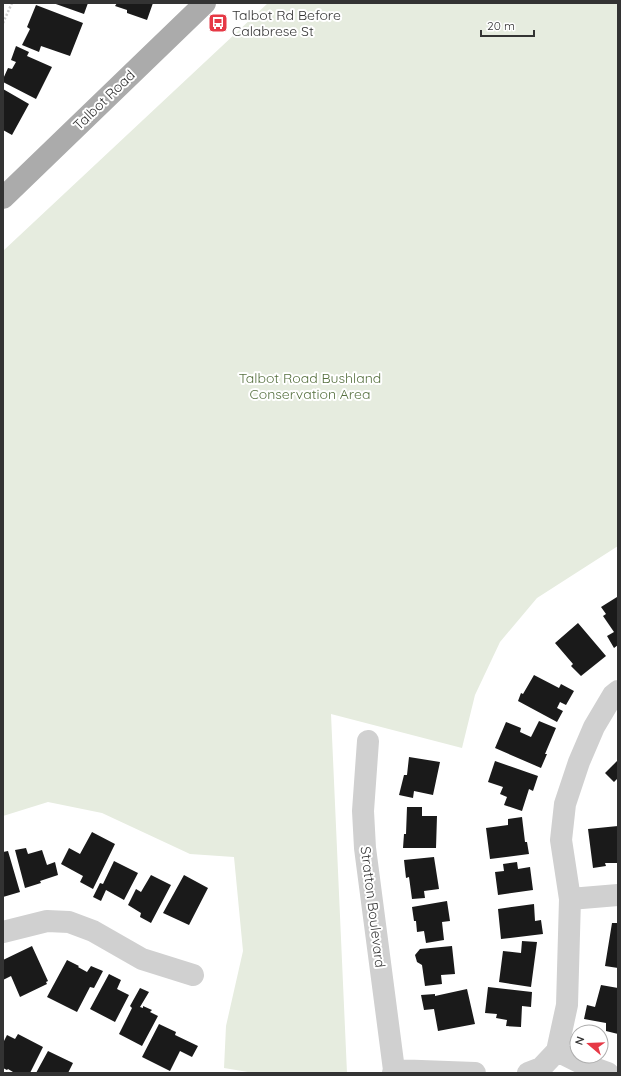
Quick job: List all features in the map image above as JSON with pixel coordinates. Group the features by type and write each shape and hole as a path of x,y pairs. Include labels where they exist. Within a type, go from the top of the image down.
{"main road":[{"name":"Talbot Road","path":"3,198 205,3"}],"street":[{"path":"528,1073 541,1068 557,1051 567,1005 570,899 561,840 565,804 579,762 594,727 613,695 618,690"},
{"name":"Stratton Boulevard","path":"368,741 363,811 365,848 393,1071"},
{"path":"570,899 618,895"},
{"path":"3,932 47,921 69,922 93,932 142,959 193,975"},
{"path":"557,1051 583,1064 608,1073"},
{"path":"393,1071 475,1073"}],"path":[{"path":"3,23 12,3"}],"green space":[{"name":"Talbot Road Bushland Conservation Area","path":"268,3 618,3 618,546 537,598 500,642 475,695 462,748 331,714 347,1073 254,1073 224,1068 226,1026 243,951 234,857 190,854 102,813 48,802 3,816 3,251"}],"building":[{"path":"53,3 88,3 84,14"},
{"path":"117,3 153,3 147,20 127,13 127,10 115,6"},
{"path":"36,5 83,23 70,56 41,46 39,52 22,45 30,29 27,27"},
{"path":"16,46 29,52 27,56 52,67 36,99 3,82 8,68 12,69 16,62 11,60"},
{"path":"3,89 29,104 12,135 3,130"},
{"path":"617,597 618,645 614,648 607,636 614,632 603,616 606,614 601,607"},
{"path":"578,623 606,656 581,676 571,666 573,664 555,643"},
{"path":"534,675 559,688 561,684 574,691 566,705 560,702 557,708 563,711 557,722 518,701 521,693 523,694"},
{"path":"539,721 556,728 541,768 495,748 506,722 521,728 520,732 531,737"},
{"path":"409,757 440,762 433,795 414,791 413,798 399,795 404,775 407,775"},
{"path":"618,760 618,778 614,782 605,773"},
{"path":"495,761 538,776 533,791 529,789 522,811 504,805 507,797 500,794 503,787 488,782"},
{"path":"407,807 422,807 422,816 437,816 436,848 403,848 404,834 406,834"},
{"path":"522,817 525,842 527,842 529,854 490,859 486,828 508,825 508,819"},
{"path":"618,826 618,863 605,863 606,866 593,868 588,829"},
{"path":"92,832 115,844 93,889 80,882 83,876 61,864 69,848 80,854"},
{"path":"26,848 28,854 42,850 47,865 55,862 58,875 40,881 41,883 25,888 15,850"},
{"path":"8,851 20,892 3,897 3,852"},
{"path":"434,857 439,889 424,891 425,898 412,899 409,877 406,878 404,860"},
{"path":"114,861 138,873 124,900 106,890 101,901 93,897 100,883 103,884"},
{"path":"517,862 518,869 530,867 533,890 498,895 495,872 504,871 503,864"},
{"path":"151,875 171,885 151,923 140,917 141,913 128,905 136,889 141,892"},
{"path":"184,875 208,888 189,925 163,913"},
{"path":"447,901 450,921 442,922 444,940 426,943 424,931 417,932 412,907"},
{"path":"534,904 535,921 541,920 543,934 501,939 498,909"},
{"path":"612,923 618,923 618,968 605,966"},
{"path":"522,941 537,942 531,987 499,982 503,951 521,953"},
{"path":"32,946 48,981 46,982 47,984 20,997 11,976 3,980 3,960"},
{"path":"452,946 455,974 441,975 442,984 425,986 422,965 417,962 415,955 420,949"},
{"path":"67,960 87,972 91,966 103,971 94,988 90,987 77,1012 47,997"},
{"path":"109,974 121,980 117,989 129,995 115,1022 90,1009"},
{"path":"601,985 618,988 618,1034 609,1032 609,1024 584,1019 587,1005 595,1007"},
{"path":"488,987 532,992 531,1007 522,1006 521,1027 506,1026 507,1020 496,1018 497,1014 485,1013"},
{"path":"140,988 149,992 140,1007 143,1008 143,1006 152,1010 150,1012 158,1016 142,1046 119,1034 132,1008 130,1006"},
{"path":"467,989 475,1024 438,1031 434,1009 424,1010 421,995 435,994 435,996"},
{"path":"159,1024 176,1032 175,1035 198,1046 192,1057 180,1051 170,1071 142,1057"},
{"path":"18,1034 43,1047 30,1073 12,1073 13,1072 8,1069 3,1068 3,1043 7,1035 15,1039"},
{"path":"48,1051 73,1063 68,1073 36,1073"}],"place":[{"name":"Talbot Rd Before Calabrese St","path":"218,23"}]}
